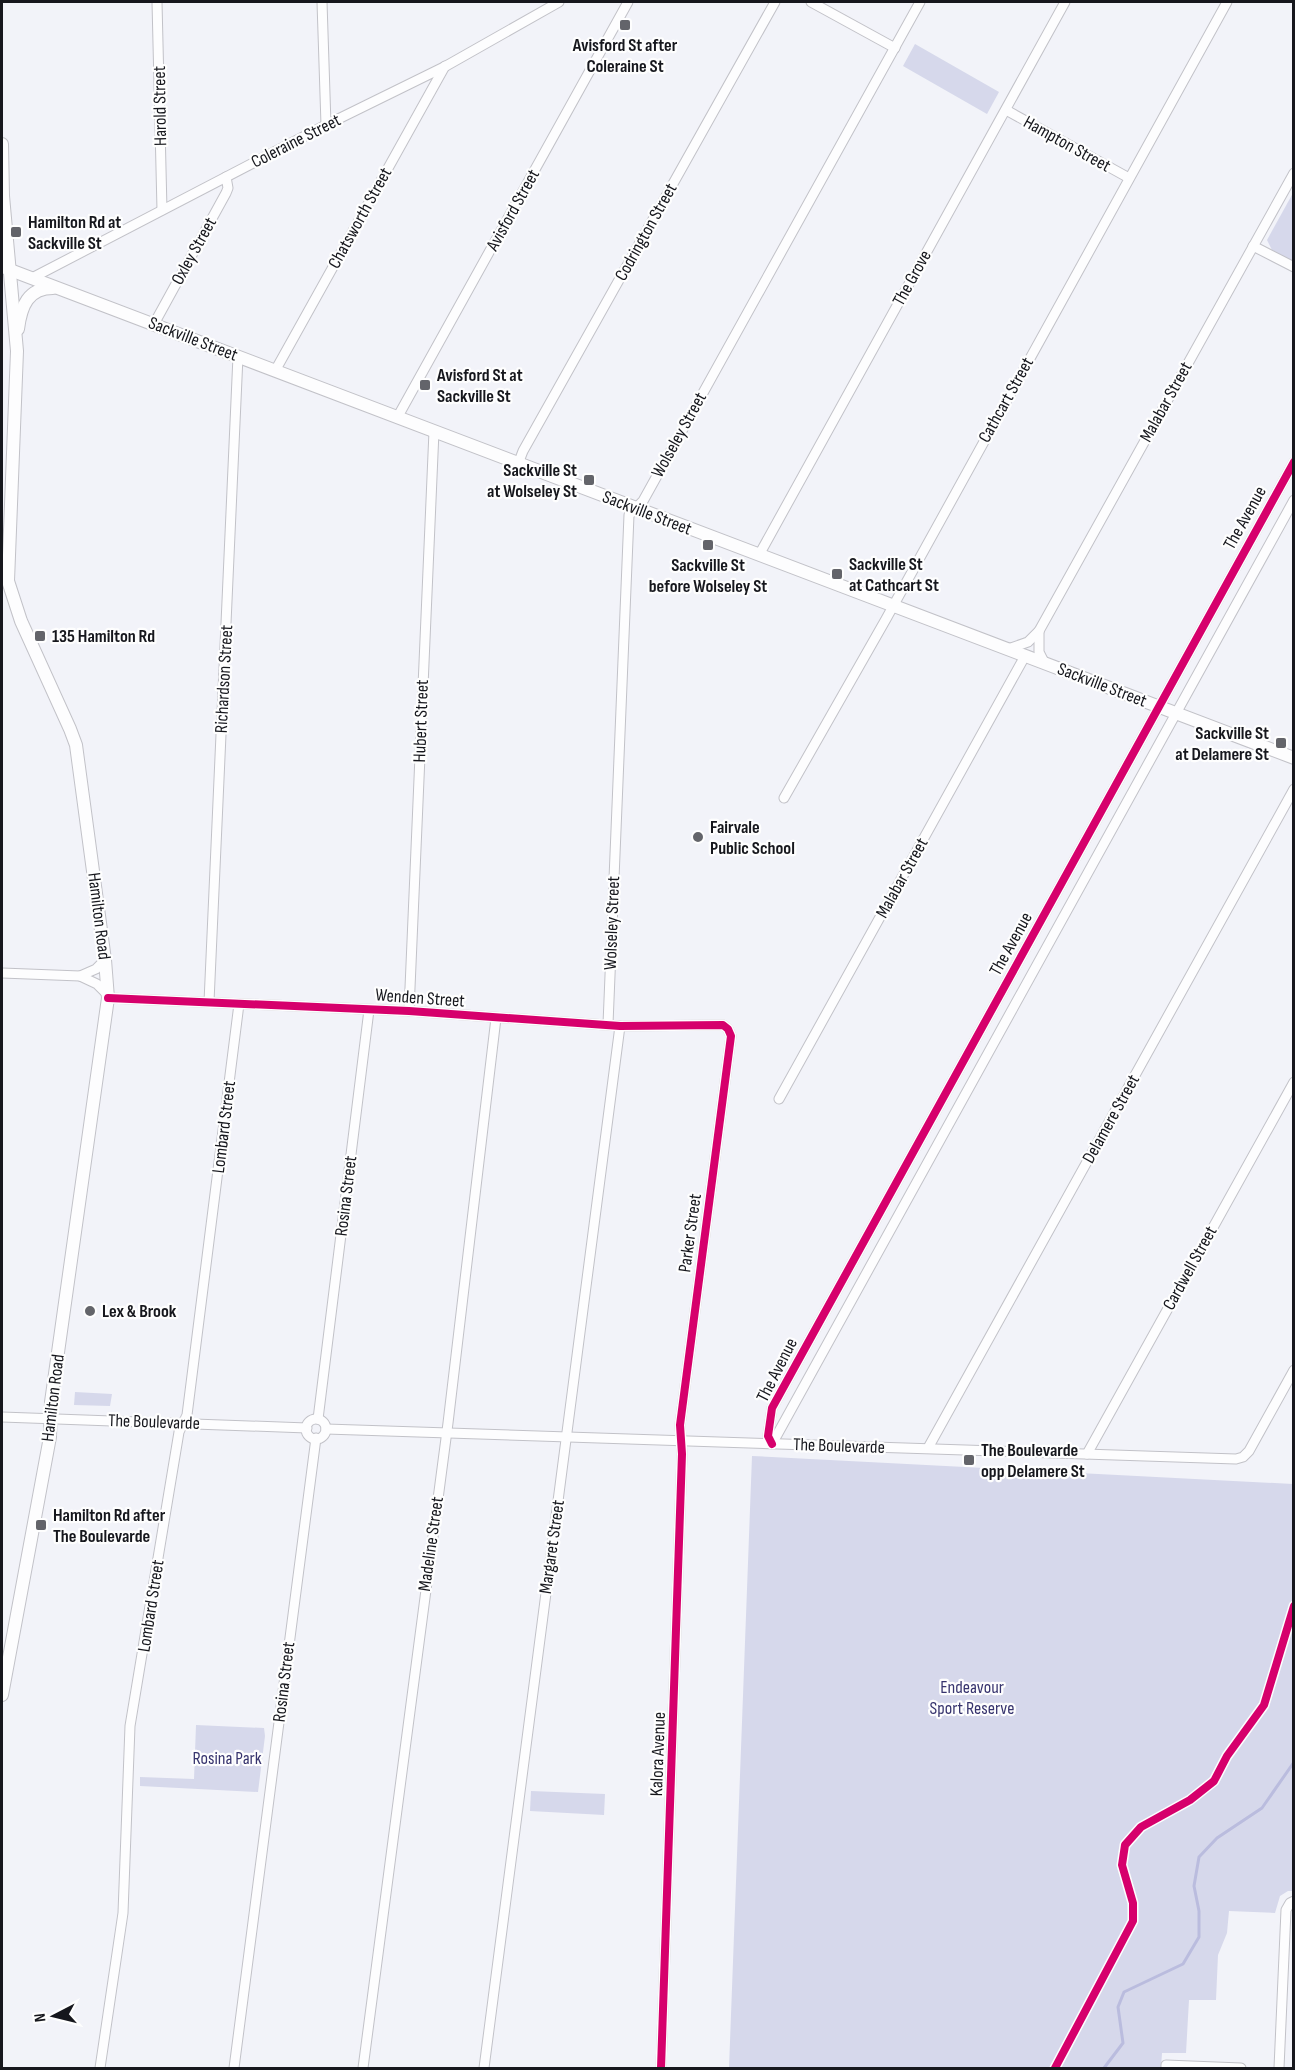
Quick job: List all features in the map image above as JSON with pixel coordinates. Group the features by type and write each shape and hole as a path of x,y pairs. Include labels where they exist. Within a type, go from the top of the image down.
{"main road":[{"name":"Hamilton Road","path":"2,144 6,268 17,351 8,581 21,621 76,745 105,960 107,996 50,1437 2,1695"},
{"name":"Sackville Street","path":"6,268 1293,758"},
{"path":"17,351 19,325 28,299 39,290 56,288"}],"street":[{"name":"Harold Street","path":"158,2 162,210"},
{"path":"322,2 326,125"},
{"name":"Coleraine Street","path":"32,278 326,125 446,66 559,2"},
{"name":"Avisford Street","path":"398,418 628,2"},
{"name":"Codrington Street","path":"518,464 775,2"},
{"path":"811,2 895,48"},
{"name":"Wolseley Street","path":"608,1024 628,515 644,498 920,2"},
{"name":"The Grove","path":"759,555 1065,2"},
{"name":"Cathcart Street","path":"784,798 893,606 1227,2"},
{"name":"Chatsworth Street","path":"275,371 446,66"},
{"name":"Hampton Street","path":"1006,110 1129,178"},
{"name":"Malabar Street","path":"1006,649 1028,642 1039,631 1293,173"},
{"name":"Oxley Street","path":"154,324 226,193 228,188 226,177"},
{"path":"1253,246 1293,267"},
{"name":"Richardson Street","path":"209,1002 238,356"},
{"name":"Hubert Street","path":"409,1011 434,432"},
{"name":"The Avenue","path":"772,1444 768,1436 772,1407 1293,462"},
{"name":"The Avenue","path":"772,1444 1293,500"},
{"path":"1039,631 1039,652 1045,664"},
{"name":"Malabar Street","path":"779,1099 1025,656"},
{"name":"Delamere Street","path":"928,1448 1293,789"},
{"path":"2,973 80,976 92,972 105,960"},
{"path":"80,976 97,984 107,996"},
{"name":"Wenden Street","path":"107,996 409,1011 620,1026 723,1025 728,1029"},
{"name":"Lombard Street","path":"100,2068 123,1913 130,1726 179,1432 187,1414 239,1004"},
{"name":"Rosina Street","path":"318,1419 369,1010"},
{"name":"Madeline Street","path":"363,2068 446,1432 496,1018"},
{"name":"Margaret Street","path":"484,2068 620,1026"},
{"name":"Parker Street","path":"682,1441 679,1430 731,1036 728,1029"},
{"name":"Cardwell Street","path":"1087,1454 1293,1082"},
{"name":"The Boulevarde","path":"326,1429 1236,1459 1243,1457 1250,1449 1293,1370"},
{"name":"The Boulevarde","path":"2,1417 307,1428"},
{"path":"318,1419 324,1422 326,1429 322,1437 316,1438 308,1434 307,1428 309,1422 318,1419"},
{"name":"Rosina Street","path":"234,2068 316,1438"},
{"name":"Kalora Avenue","path":"662,2068 682,1441"},
{"path":"1279,2068 1286,1910 1292,1902"},
{"path":"1166,2067 1241,2068"}],"green space":[{"path":"915,44 999,92 987,114 903,66"},
{"path":"1293,193 1293,262 1272,250 1267,240"},
{"path":"75,1392 112,1394 110,1406 74,1405"},
{"name":"Endeavour Sport Reserve","path":"752,1456 1293,1484 1293,1891 1280,1896 1275,1913 1229,1911 1227,1933 1218,1955 1216,2000 1189,2000 1186,2053 1162,2053 1161,2068 729,2068"},
{"name":"Rosina Park","path":"196,1725 264,1728 258,1792 140,1786 140,1777 194,1779"},
{"path":"531,1791 605,1794 604,1815 530,1811"}],"waterway":[{"path":"1104,2068 1123,2043 1118,2007 1124,1992 1183,1964 1199,1937 1199,1911 1194,1886 1199,1857 1217,1838 1262,1808 1294,1762"}],"cycle path":[{"path":"772,1444 768,1436 772,1408 1294,462"},
{"path":"108,998 409,1011 620,1026 723,1025 728,1029 731,1036 680,1425 682,1454 661,2068"},
{"path":"1055,2068 1133,1921 1133,1903 1122,1865 1125,1845 1141,1827 1190,1800 1214,1781 1227,1756 1264,1705 1294,1606"}],"place":[{"name":"Avisford St after Coleraine St","path":"625,25"},
{"name":"Hamilton Rd at Sackville St","path":"16,232"},
{"name":"Avisford St at Sackville St","path":"425,385"},
{"name":"Sackville St at Wolseley St","path":"589,480"},
{"name":"Sackville St before Wolseley St","path":"708,545"},
{"name":"Sackville St at Cathcart St","path":"837,574"},
{"name":"135 Hamilton Rd","path":"40,636"},
{"name":"Sackville St at Delamere St","path":"1281,743"},
{"name":"Fairvale Public School","path":"698,837"},
{"name":"Lex & Brook","path":"90,1311"},
{"name":"The Boulevarde opp Delamere St","path":"969,1460"},
{"name":"Hamilton Rd after The Boulevarde","path":"41,1525"}]}
